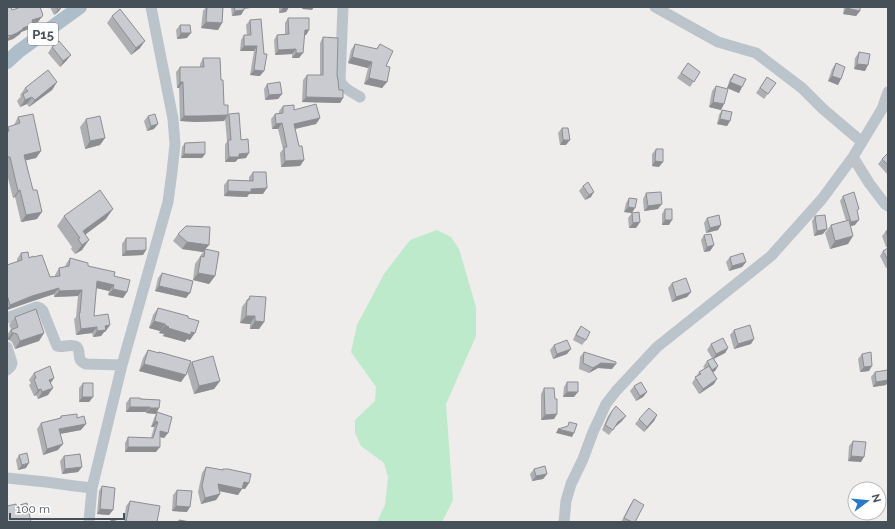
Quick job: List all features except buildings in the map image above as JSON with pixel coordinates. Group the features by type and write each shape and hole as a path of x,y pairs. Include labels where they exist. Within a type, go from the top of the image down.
{"main road":[{"name":"P15","path":"7,62 13,51 80,7"}],"street":[{"path":"89,522 92,488 122,365 168,202 172,172 175,144 173,118 152,7"},
{"path":"343,7 340,80 344,88 360,97"},
{"path":"655,7 718,42 756,53 802,88 823,109 862,142"},
{"path":"564,522 566,501 571,484 606,404 616,391 657,347 771,256 822,199 854,157 862,142 885,110 888,92"},
{"path":"854,157 869,183 888,206"},
{"path":"7,318 37,307 40,308 43,311 57,346 76,346 78,348 80,360 86,364 122,365"},
{"path":"7,347 12,363 7,370"},
{"path":"7,478 92,488"}],"green space":[{"path":"437,230 451,237 459,249 476,307 476,336 446,404 453,500 442,522 377,522 385,505 388,477 384,463 361,446 355,433 355,420 375,401 376,387 351,352 357,325 384,274 410,240"}]}
